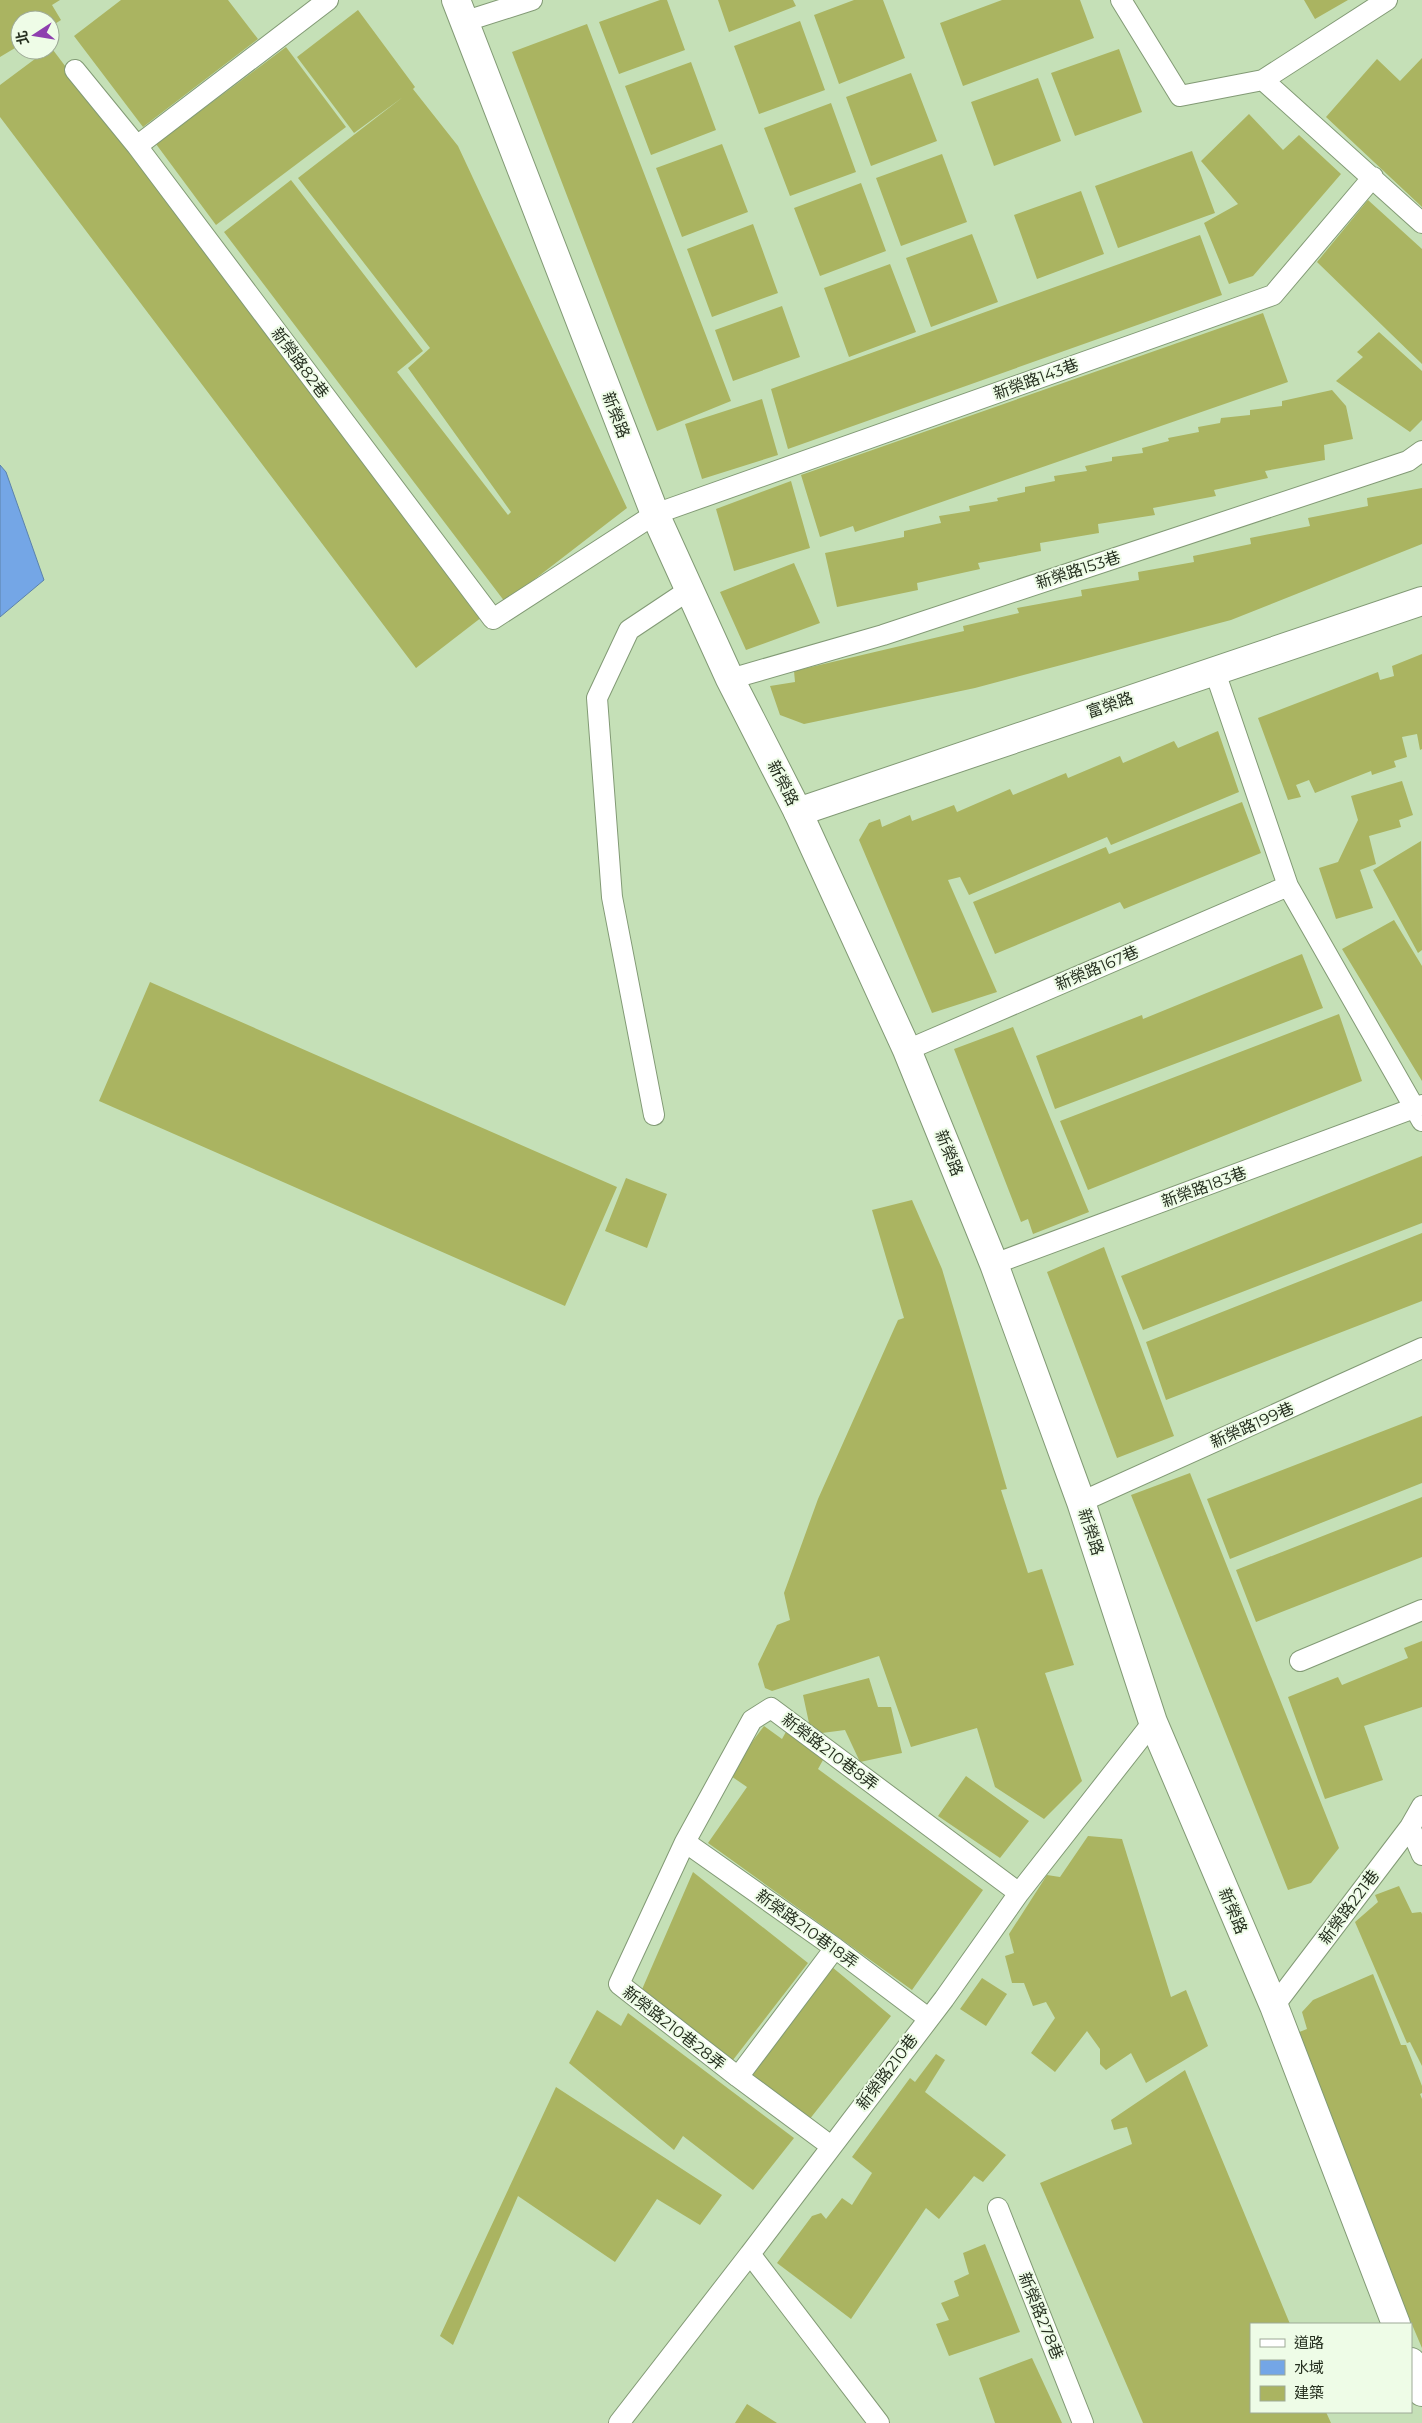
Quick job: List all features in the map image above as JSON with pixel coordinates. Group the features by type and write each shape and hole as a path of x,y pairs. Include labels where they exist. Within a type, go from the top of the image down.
{"street":[{"name":"新榮路","path":"459,11 655,514 730,679 798,812 907,1050 994,1264 1081,1502 1153,1722 1274,2006 1396,2323"},
{"name":"富榮路","path":"798,812 1422,600"},
{"path":"1412,2365 1422,2392"}],"lane":[{"path":"75,70 137,146 328,0"},
{"path":"459,11 532,0"},
{"path":"1121,0 1180,96 1262,80 1387,0"},
{"path":"1262,80 1422,222"},
{"name":"新榮路82巷","path":"137,146 493,619 655,514"},
{"name":"新榮路143巷","path":"655,514 1273,294 1373,178"},
{"name":"新榮路153巷","path":"730,679 883,635 1408,461 1422,451"},
{"path":"654,1115 612,897 597,698 629,630 690,590"},
{"path":"1214,670 1288,886 1420,1112"},
{"name":"新榮路167巷","path":"907,1050 1288,886"},
{"name":"新榮路183巷","path":"994,1264 1420,1112"},
{"name":"新榮路199巷","path":"1081,1502 1422,1348"},
{"path":"1300,1661 1422,1610"},
{"name":"新榮路210巷8弄","path":"685,1842 752,1720 771,1708 1019,1893"},
{"name":"新榮路210巷","path":"619,2423 944,1999 1019,1893 1153,1722"},
{"name":"新榮路221巷","path":"1274,2006 1410,1827 1422,1806"},
{"path":"1410,1827 1422,1855"},
{"name":"新榮路210巷18弄","path":"685,1842 835,1948 928,2018"},
{"name":"新榮路210巷28弄","path":"685,1842 619,1984 738,2077 831,2146"},
{"path":"738,2077 835,1948"},
{"name":"新榮路278巷","path":"998,2208 1083,2423"},
{"path":"750,2254 879,2423"}],"water":[{"path":"0,465 6,472 44,580 0,617"}],"building":[{"path":"0,0 60,0 52,5 55,10 10,10 10,51 0,57"},
{"path":"121,0 228,0 258,39 143,127 74,36"},
{"path":"660,0 667,0 685,50 619,74 599,22"},
{"path":"718,0 793,0 796,6 729,32"},
{"path":"854,0 883,0 905,58 839,84 814,15"},
{"path":"1002,0 1080,0 1094,38 963,86 940,23"},
{"path":"1304,0 1348,0 1315,19"},
{"path":"358,10 415,87 413,89 458,146 627,508 505,602 224,232 291,180 423,351 397,372 508,515 511,512 408,368 430,348 298,178 403,97 354,133 297,57"},
{"path":"800,21 825,90 759,114 734,46"},
{"path":"587,24 731,401 657,431 512,52"},
{"path":"286,47 346,127 216,225 156,144"},
{"path":"1119,49 1142,112 1075,136 1051,73"},
{"path":"1422,58 1422,207 1326,117 1377,59 1400,81"},
{"path":"60,59 482,617 416,668 0,117 0,85 34,60"},
{"path":"691,62 716,130 651,155 625,86"},
{"path":"911,73 937,141 871,166 846,97"},
{"path":"1038,78 1061,141 994,166 971,102"},
{"path":"831,103 856,172 790,196 764,128"},
{"path":"1249,114 1283,150 1299,135 1341,174 1253,276 1229,284 1204,223 1238,204 1201,161"},
{"path":"722,144 748,212 682,237 656,168"},
{"path":"1192,151 1215,213 1118,248 1095,186"},
{"path":"942,154 967,222 901,246 876,178"},
{"path":"861,183 886,251 820,276 794,208"},
{"path":"1081,191 1104,254 1037,279 1014,215"},
{"path":"1368,200 1422,249 1422,364 1317,262"},
{"path":"753,224 778,293 712,317 687,249"},
{"path":"972,234 998,302 931,327 906,258"},
{"path":"1200,235 1222,295 788,449 771,389"},
{"path":"890,264 916,332 849,357 824,288"},
{"path":"782,306 800,357 733,381 715,330"},
{"path":"1263,313 1288,382 855,532 853,526 820,537 801,475"},
{"path":"1379,332 1422,371 1422,420 1410,432 1336,381 1363,357 1357,352"},
{"path":"1332,390 1346,406 1353,439 1324,445 1325,460 1265,471 1268,478 1214,490 1216,496 1153,508 1155,515 1098,524 1099,533 1040,543 1041,551 978,563 980,569 917,583 918,590 837,607 825,553 904,537 904,531 941,523 939,516 970,511 969,506 998,501 997,498 1025,492 1025,487 1055,481 1054,476 1087,471 1085,466 1112,461 1112,457 1143,453 1142,448 1169,441 1168,438 1199,432 1198,427 1220,423 1221,418 1250,415 1250,410 1282,406 1282,401"},
{"path":"762,399 778,455 702,479 685,424"},
{"path":"791,481 810,548 734,571 716,509"},
{"path":"1422,488 1422,544 1231,620 975,688 804,724 780,715 770,686 795,682 794,671 964,631 963,626 1019,613 1017,608 1082,596 1081,590 1139,580 1138,572 1194,562 1193,556 1251,544 1250,538 1310,526 1308,518 1368,506 1367,498"},
{"path":"794,563 820,623 746,650 720,592"},
{"path":"1422,654 1422,749 1420,750 1417,734 1402,737 1407,757 1394,761 1396,767 1372,775 1371,771 1315,793 1309,780 1296,785 1301,797 1288,800 1258,718 1378,672 1380,680 1394,676 1392,666"},
{"path":"1218,731 1239,792 1111,845 1107,837 969,895 960,877 948,880 997,992 932,1013 859,840 869,823 880,819 882,827 910,815 912,821 954,805 957,812 1010,789 1013,795 1066,773 1068,778 1120,756 1123,763 1174,741 1178,748"},
{"path":"1402,781 1413,815 1399,820 1401,827 1369,836 1376,864 1360,870 1373,908 1336,919 1319,868 1338,862 1358,820 1351,796"},
{"path":"1242,802 1261,853 1124,909 1120,902 995,954 973,902 1106,847 1109,854"},
{"path":"1421,841 1422,950 1418,953 1373,870"},
{"path":"1394,920 1422,966 1422,1081 1342,949"},
{"path":"1302,954 1323,1008 1055,1109 1036,1056 1142,1015 1143,1019"},
{"path":"150,982 617,1187 565,1306 99,1101"},
{"path":"1339,1014 1362,1081 1088,1190 1060,1121"},
{"path":"1013,1027 1089,1212 1033,1234 1028,1219 1021,1222 954,1049"},
{"path":"1422,1156 1422,1223 1143,1330 1121,1276"},
{"path":"626,1178 667,1194 647,1248 605,1231"},
{"path":"912,1200 942,1269 1007,1489 1001,1490 1028,1573 1042,1569 1074,1665 1045,1673 1082,1781 1044,1819 995,1787 977,1728 911,1747 879,1656 772,1691 765,1688 758,1664 777,1625 790,1620 784,1593 818,1499 898,1320 904,1318 872,1210"},
{"path":"1422,1233 1422,1301 1166,1400 1146,1342"},
{"path":"1104,1247 1174,1436 1117,1458 1047,1272"},
{"path":"1422,1416 1422,1483 1230,1559 1207,1499"},
{"path":"1190,1473 1339,1848 1311,1883 1288,1890 1131,1495"},
{"path":"1422,1497 1422,1557 1256,1622 1236,1570"},
{"path":"1422,1641 1422,1707 1364,1726 1383,1780 1325,1799 1288,1697 1338,1677 1342,1685 1408,1658 1404,1648"},
{"path":"869,1678 878,1707 891,1707 902,1753 860,1762 845,1730 822,1733 809,1723 803,1695"},
{"path":"764,1726 782,1739 787,1730 823,1760 818,1769 983,1890 912,1990 708,1843 747,1787 728,1774"},
{"path":"966,1776 1029,1821 1000,1858 938,1816"},
{"path":"1088,1836 1122,1839 1171,1997 1186,1990 1208,2046 1146,2083 1131,2053 1106,2070 1100,2064 1100,2049 1087,2031 1055,2072 1031,2053 1055,2018 1046,2002 1033,2006 1024,1983 1012,1983 1005,1956 1014,1953 1009,1934 1047,1875 1060,1877"},
{"path":"693,1872 808,1963 733,2060 640,1994"},
{"path":"1399,1886 1412,1913 1421,1912 1422,1914 1422,2066 1410,2042 1407,2043 1355,1922 1378,1902 1375,1895"},
{"path":"832,1967 891,2016 809,2120 748,2074"},
{"path":"1373,1974 1401,2045 1406,2045 1422,2086 1422,2093 1420,2094 1422,2099 1422,2348 1289,2036 1307,2029 1302,2012 1313,2000"},
{"path":"982,1978 1007,1994 986,2026 960,2009"},
{"path":"597,2010 621,2026 628,2013 794,2138 753,2190 683,2136 674,2150 569,2063"},
{"path":"936,2054 945,2060 925,2092 1006,2155 983,2182 974,2176 939,2219 926,2208 851,2319 777,2263 812,2216 821,2213 826,2219 842,2198 852,2205 872,2173 852,2157 910,2078 915,2082"},
{"path":"1185,2070 1290,2323 1250,2323 1250,2413 1326,2413 1331,2423 1143,2423 1040,2183 1132,2144 1127,2127 1114,2130 1111,2120"},
{"path":"556,2087 722,2195 700,2225 657,2199 615,2262 518,2196 453,2345 440,2336"},
{"path":"985,2244 1020,2332 949,2356 936,2324 949,2320 941,2303 959,2296 954,2281 969,2274 963,2253"},
{"path":"1032,2358 1062,2423 995,2423 979,2378"},
{"path":"747,2404 777,2423 735,2423"}]}
